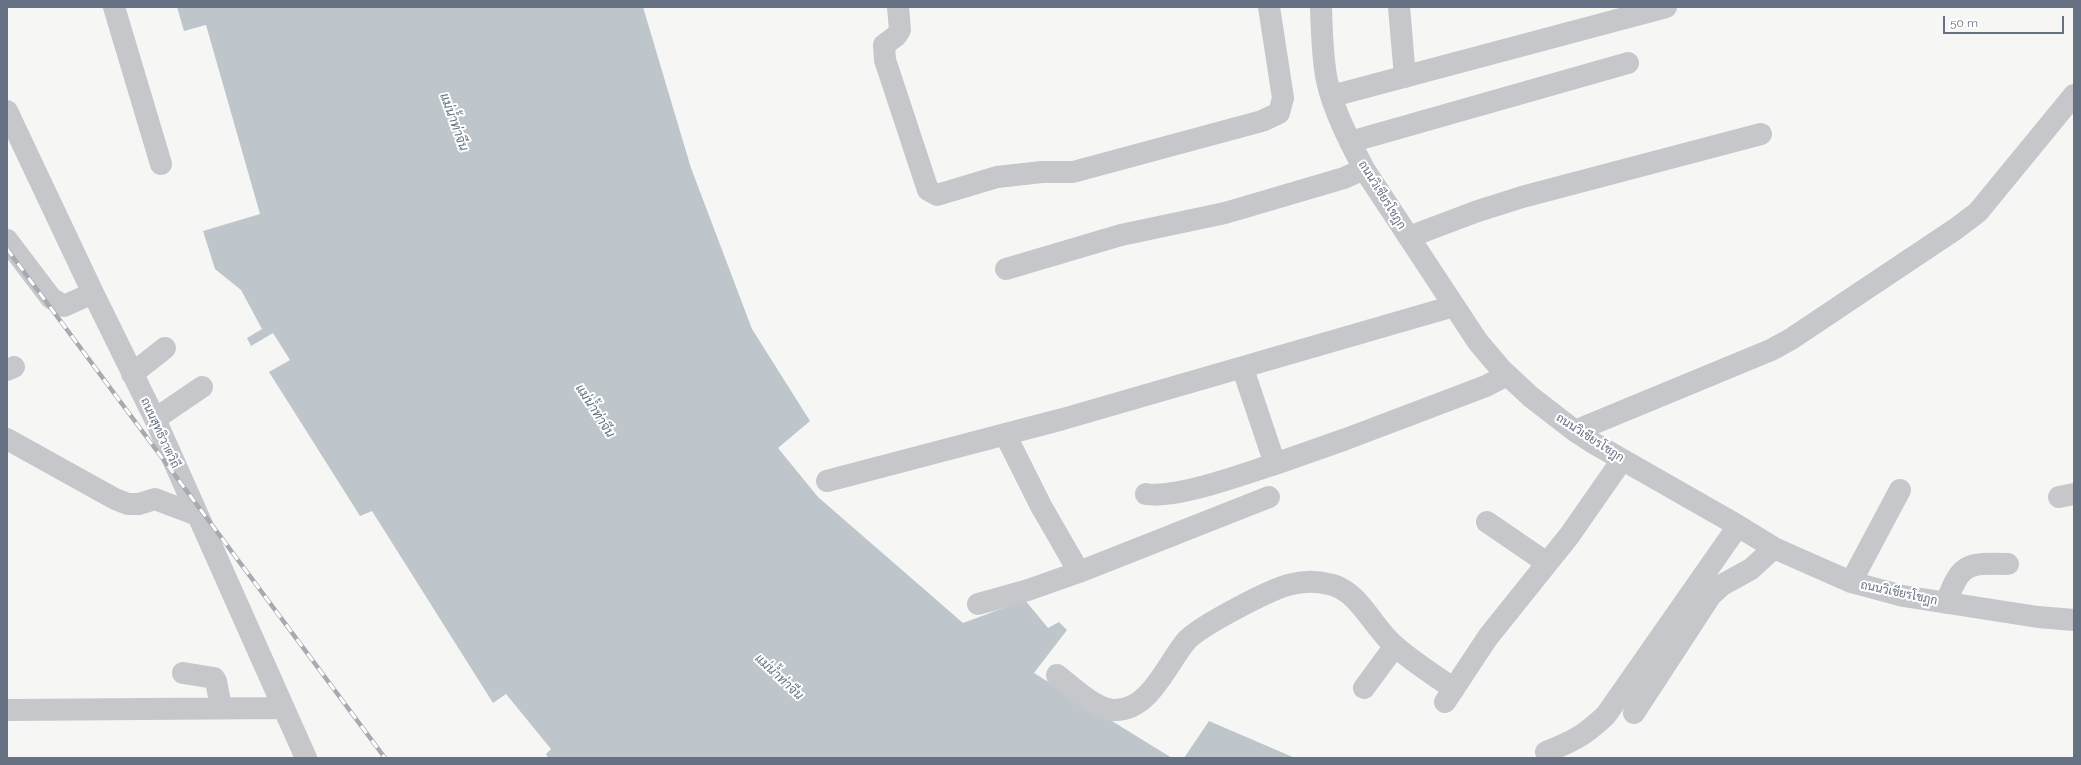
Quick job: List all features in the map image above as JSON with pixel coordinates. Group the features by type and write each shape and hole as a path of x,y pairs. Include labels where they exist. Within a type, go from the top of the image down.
{"street":[{"path":"114,7 162,164"},
{"path":"898,7 900,30 896,36 884,45 885,60 928,190 937,195 997,177 1042,172 1073,172 1262,121 1279,113 1283,98 1269,7"},
{"name":"ถนนวิเชียรโชฎก","path":"1321,7 1327,80 1350,142 1364,169 1478,342 1507,375 1531,397 1575,431 1774,548 1851,582 1876,590 1946,603 2038,617 2074,620"},
{"path":"1399,7 1405,76"},
{"path":"1332,96 1666,7"},
{"path":"1350,142 1628,62"},
{"path":"1575,431 1778,346 1957,228 1978,212 2074,95"},
{"name":"ถนนสุทธิวาตวิถี","path":"7,111 92,293 155,419 306,758"},
{"path":"1408,237 1475,212 1522,197 1761,134"},
{"path":"1006,269 1121,235 1188,222 1232,211 1344,178 1364,169"},
{"path":"7,240 50,298 64,306 92,293"},
{"path":"828,481 1243,369 1454,306"},
{"path":"132,374 164,348"},
{"path":"1243,369 1275,464"},
{"path":"1146,494 1156,496 1176,493 1275,464 1449,400 1507,375"},
{"path":"155,419 202,387"},
{"path":"1005,434 1041,506 1079,572"},
{"path":"7,439 115,499 134,504 155,499 197,514"},
{"path":"1057,675 1100,706 1113,710 1126,708 1139,702 1148,694 1171,665 1187,640 1202,628 1288,585 1307,582 1322,582 1345,591 1354,598 1395,646 1450,695 1488,637 1548,563 1622,460"},
{"path":"1851,582 1900,490"},
{"path":"978,604 1028,590 1079,572 1269,497"},
{"path":"1487,522 1548,563"},
{"path":"1546,752 1587,733 1606,714 1738,526"},
{"path":"1634,713 1711,594 1722,585 1751,569 1774,548"},
{"path":"1946,603 1957,576 1966,568 1977,564 2008,564"},
{"path":"1364,688 1395,646"},
{"path":"183,673 214,678 216,681 221,707"},
{"path":"7,710 221,707 283,708"}],"water":[{"name":"แม่น้ำท่าจีน","path":"177,7 643,7 691,168 752,329 810,421 778,448 818,497 963,623 1025,600 1048,628 1059,622 1067,630 1034,673 1172,758 548,758 546,754 551,749 506,694 493,703 372,511 360,516 269,372 290,360 273,333 251,346 247,338 262,329 241,290 215,269 203,231 260,214 206,25 184,31"},
{"path":"1209,721 1295,758 1184,758"}],"railway":[{"path":"7,249 385,758"}]}
